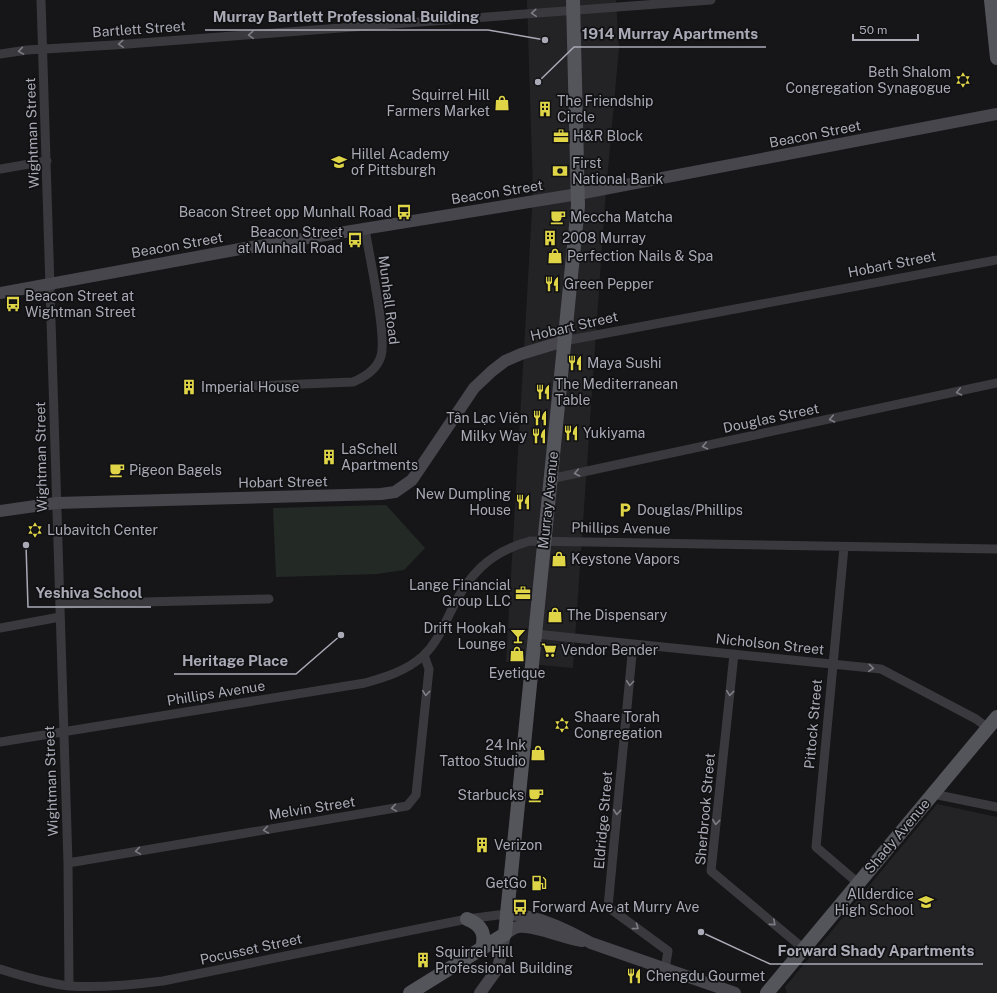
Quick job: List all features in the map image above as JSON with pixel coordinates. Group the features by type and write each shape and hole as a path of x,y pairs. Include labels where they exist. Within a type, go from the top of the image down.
{"main road":[{"path":"992,0 997,58"},
{"name":"Murray Avenue","path":"480,993 498,968 504,934 513,914 543,540 578,194 573,5"},
{"name":"Beacon Street","path":"0,293 365,229 578,194 997,114"},
{"name":"Hobart Street","path":"0,511 56,503 381,494 395,492 412,480 474,388 492,371 505,361 521,354 564,341"},
{"name":"Shady Avenue","path":"767,993 997,717"},
{"path":"513,914 526,927"},
{"path":"513,914 569,930 591,942 735,993"},
{"path":"467,919 479,925 484,938 482,948"},
{"path":"410,993 504,934 519,927 526,927 567,939 591,942"}],"street":[{"name":"Wightman Street","path":"41,0 68,863 69,986"},
{"name":"Bartlett Street","path":"0,54 43,48 121,44 573,5 651,4 711,0"},
{"path":"0,169 47,161"},
{"name":"Munhall Road","path":"253,386 353,382 363,378 378,364 383,349 365,229"},
{"name":"Hobart Street","path":"564,341 997,260"},
{"name":"Douglas Street","path":"550,479 997,383"},
{"name":"Phillips Avenue","path":"0,742 366,683 395,674 424,655 436,641 460,591 482,565 514,545 530,541 543,540 997,549"},
{"name":"Pittock Street","path":"844,547 816,847 858,883"},
{"path":"60,604 269,599"},
{"path":"0,628 60,617"},
{"name":"Nicholson Street","path":"535,634 881,669 976,719 988,728"},
{"name":"Eldridge Street","path":"633,644 608,907 668,951 665,969"},
{"name":"Sherbrook Street","path":"734,654 711,871 804,949"},
{"name":"Melvin Street","path":"68,863 407,806 416,795 429,669 424,655"},
{"path":"933,794 997,807"},
{"name":"Pocusset Street","path":"0,969 22,976 69,986 126,986 163,982 467,919 513,914"}],"shaded area":[{"path":"527,0 616,0 619,48 605,203 573,668 506,662 533,192"},
{"path":"386,505 425,548 404,570 377,574 276,577 273,508"},
{"name":"Allderdice High School","path":"937,804 997,817 997,993 787,993 785,987"}],"place":[{"name":"Murray Bartlett Professional Building","path":"545,40"},
{"name":"Beth Shalom Congregation Synagogue","path":"963,80"},
{"name":"1914 Murray Apartments","path":"538,82"},
{"name":"Squirrel Hill Farmers Market","path":"502,103"},
{"name":"The Friendship Circle","path":"545,109"},
{"name":"H&R Block","path":"561,136"},
{"name":"Hillel Academy of Pittsburgh","path":"339,162"},
{"name":"First National Bank","path":"560,171"},
{"name":"Beacon Street opp Munhall Road","path":"404,212"},
{"name":"Meccha Matcha","path":"558,217"},
{"name":"2008 Murray","path":"550,238"},
{"name":"Beacon Street at Munhall Road","path":"355,240"},
{"name":"Perfection Nails & Spa","path":"555,256"},
{"name":"Green Pepper","path":"552,284"},
{"name":"Beacon Street at Wightman Street","path":"13,304"},
{"name":"Maya Sushi","path":"575,363"},
{"name":"Imperial House","path":"189,387"},
{"name":"The Mediterranean Table","path":"543,392"},
{"name":"Tân Lạc Viên","path":"540,418"},
{"name":"Yukiyama","path":"571,433"},
{"name":"Milky Way","path":"539,436"},
{"name":"LaSchell Apartments","path":"329,457"},
{"name":"Pigeon Bagels","path":"117,470"},
{"name":"New Dumpling House","path":"523,502"},
{"name":"Douglas/Phillips","path":"625,510"},
{"name":"Lubavitch Center","path":"35,530"},
{"name":"Yeshiva School","path":"26,545"},
{"name":"Keystone Vapors","path":"559,559"},
{"name":"Lange Financial Group LLC","path":"523,593"},
{"name":"The Dispensary","path":"555,615"},
{"name":"Heritage Place","path":"341,635"},
{"name":"Drift Hookah Lounge","path":"518,636"},
{"name":"Vendor Bender","path":"549,650"},
{"name":"Eyetique","path":"517,654"},
{"name":"Shaare Torah Congregation","path":"562,725"},
{"name":"24 Ink Tattoo Studio","path":"538,753"},
{"name":"Starbucks","path":"536,795"},
{"name":"Verizon","path":"482,845"},
{"name":"GetGo","path":"539,883"},
{"name":"Allderdice High School","path":"926,902"},
{"name":"Forward Ave at Murry Ave","path":"520,907"},
{"name":"Forward Shady Apartments","path":"701,932"},
{"name":"Squirrel Hill Professional Building","path":"423,960"},
{"name":"Chengdu Gourmet","path":"634,976"}]}
